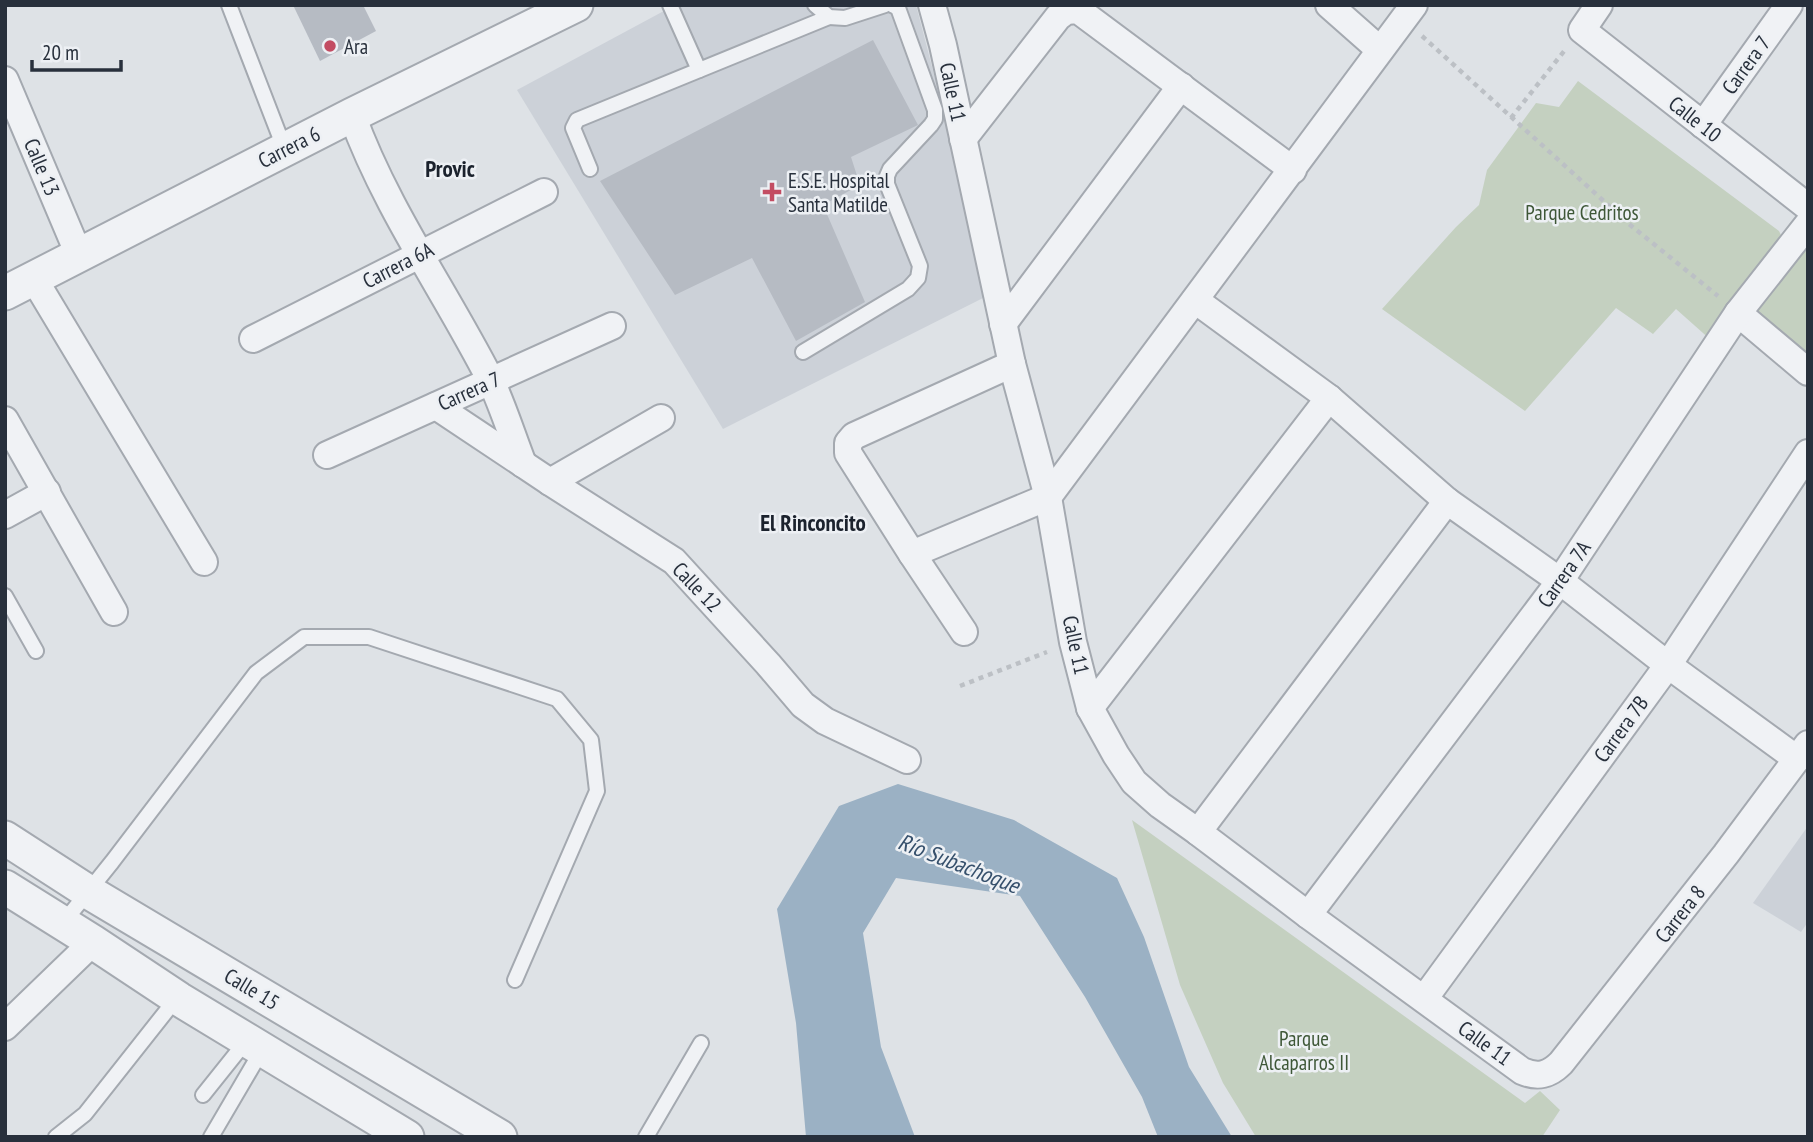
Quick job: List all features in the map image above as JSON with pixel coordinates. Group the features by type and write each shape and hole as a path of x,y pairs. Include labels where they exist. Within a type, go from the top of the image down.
{"street":[{"name":"Carrera 6","path":"19,286 352,115 576,5"},
{"name":"Calle 11","path":"932,5 1012,364 1048,497 1073,642 1090,708 1116,755 1135,782 1160,805 1522,1071 1543,1075"},
{"path":"1329,5 1380,50"},
{"path":"1581,30 1599,5"},
{"name":"Carrera 7","path":"1703,125 1789,5"},
{"path":"963,139 1058,17 1066,11 1078,10 1293,170"},
{"path":"912,554 1048,497 1409,12"},
{"name":"Calle 10","path":"1581,30 1808,207"},
{"name":"Calle 13","path":"5,80 79,255"},
{"path":"1003,324 1181,86"},
{"path":"352,115 364,148 491,381 523,464"},
{"name":"Carrera 6A","path":"253,339 544,192"},
{"name":"Carrera 7A","path":"1308,915 1560,582 1738,313 1808,224"},
{"path":"19,286 204,562"},
{"path":"1195,300 1329,398 1447,501 1560,582 1668,665 1802,752"},
{"path":"1738,313 1808,372"},
{"name":"Carrera 7","path":"327,455 612,326"},
{"path":"964,632 848,453 848,443 854,436 1012,364"},
{"path":"1090,708 1329,398"},
{"name":"Calle 12","path":"436,406 674,561 803,705 825,722 907,760"},
{"path":"550,482 660,418"},
{"path":"5,420 114,612"},
{"name":"Carrera 7B","path":"1424,999 1668,665 1808,453"},
{"path":"5,515 47,492"},
{"path":"1198,832 1447,501"},
{"name":"Carrera 8","path":"1543,1075 1553,1072 1561,1063 1727,854 1802,752"},
{"name":"Calle 15","path":"5,838 88,891 500,1137"},
{"path":"5,887 179,999 407,1137"},
{"path":"5,1027 93,942"}],"lane":[{"path":"229,5 285,149"},
{"path":"670,5 699,70"},
{"path":"815,5 829,17"},
{"path":"590,169 573,128 577,120 829,17 845,18 885,5"},
{"path":"803,352 908,289 918,278 920,266 887,184 887,176 890,169 931,125 935,119 935,110 898,8 892,5"},
{"path":"5,596 36,651"},
{"path":"63,923 256,673 304,637 369,637 557,699 591,740 597,791 515,980"},
{"path":"57,1137 85,1114 179,999"},
{"path":"646,1137 701,1043"},
{"path":"203,1095 255,1044"},
{"path":"211,1137 255,1044"}],"path":[{"path":"1409,12 1511,118 1629,224 1738,313"},
{"path":"1511,118 1581,30"},
{"path":"960,686 1073,642"}],"shaded area":[{"name":"E.S.E. Hospital Santa Matilde","path":"675,5 916,5 991,294 723,429 517,90"},
{"path":"1808,826 1808,922 1801,932 1753,903"}],"green space":[{"name":"Parque Cedritos","path":"1578,81 1779,231 1786,245 1712,341 1676,309 1653,334 1616,308 1525,411 1382,309 1479,205 1487,170 1536,103 1559,107"},
{"path":"1808,236 1808,364 1746,313"},
{"name":"Parque Alcaparros II","path":"1132,820 1525,1103 1540,1091 1560,1110 1542,1137 1256,1137 1223,1083 1180,985"}],"water":[{"name":"Río Subachoque","path":"898,784 1014,820 1117,878 1144,937 1189,1067 1232,1137 1158,1137 1142,1097 1085,997 1020,896 896,878 863,933 881,1047 915,1137 806,1137 796,1023 777,909 839,806"}],"building":[{"name":"Ara","path":"293,5 363,5 376,31 320,61"},
{"path":"873,40 918,125 851,157 860,185 823,205 865,302 796,341 752,258 675,295 600,181"}],"place":[{"name":"Ara","path":"330,46"},
{"name":"E.S.E. Hospital Santa Matilde","path":"772,192"}],"district":[{"name":"Provic","path":"450,168"},
{"name":"El Rinconcito","path":"813,522"}]}
